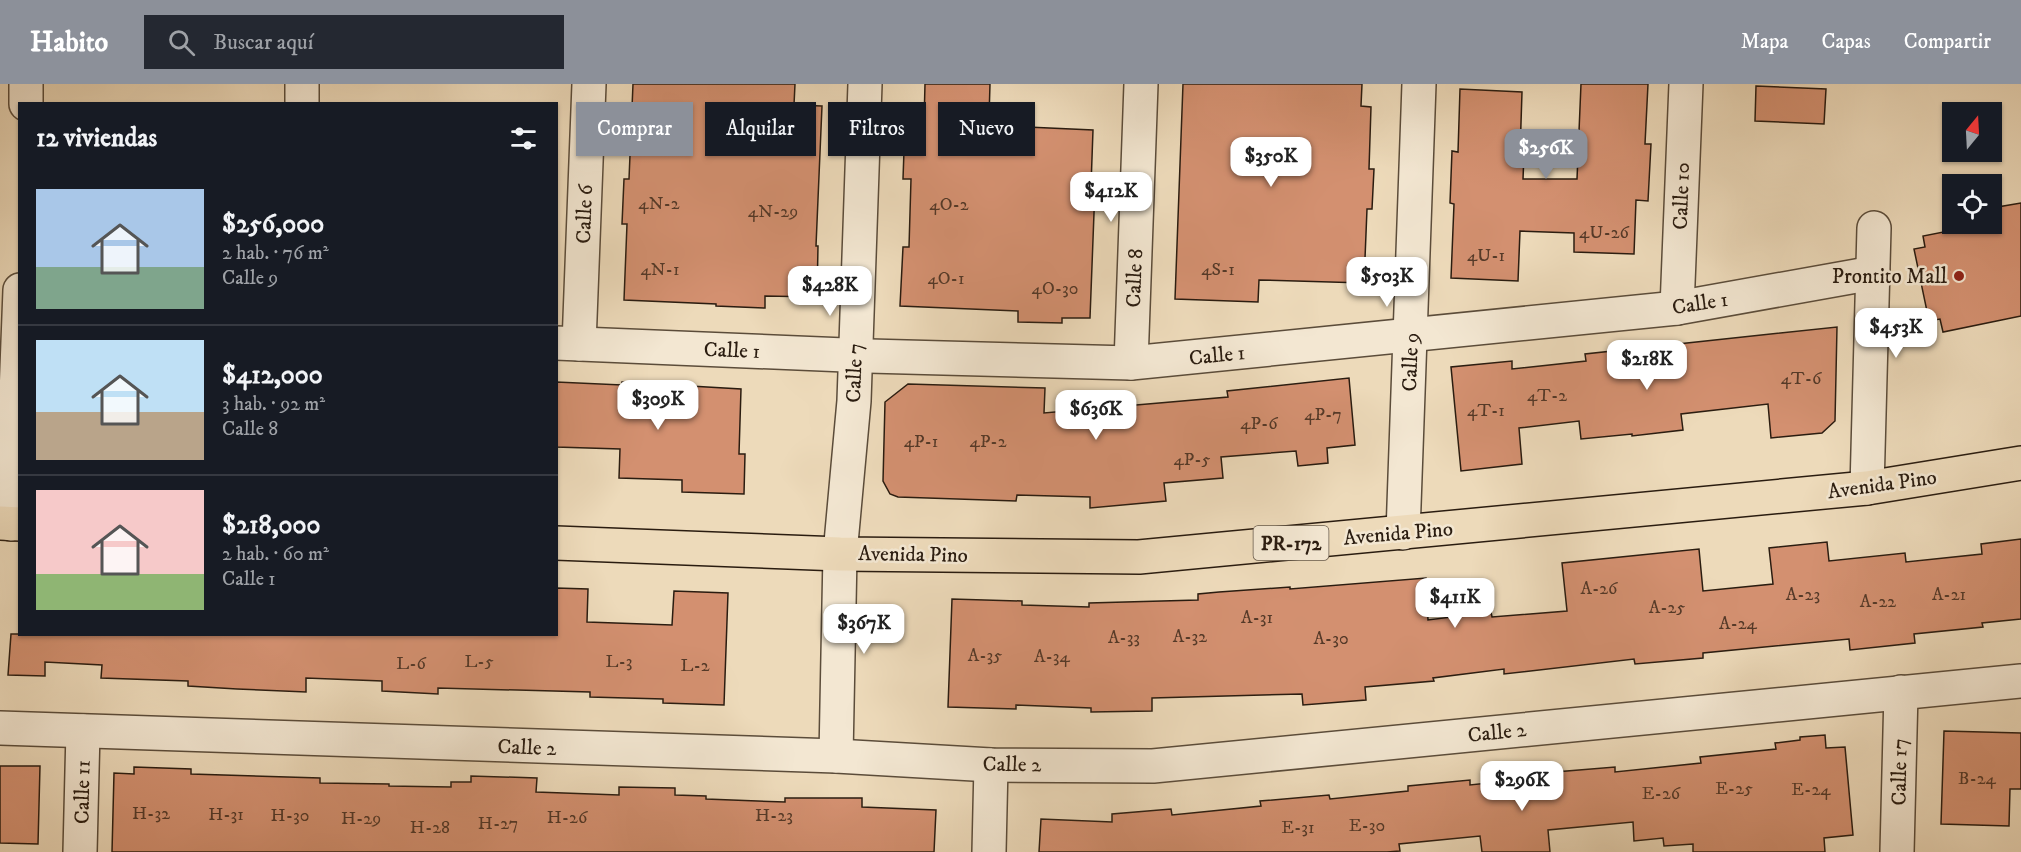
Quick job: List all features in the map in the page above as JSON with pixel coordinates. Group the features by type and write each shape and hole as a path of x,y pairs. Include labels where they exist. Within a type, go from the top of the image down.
{"main road":[{"name":"Avenida Pino","path":"558,543 840,554 1140,557 1867,488 2021,464"}],"street":[{"path":"26,84 26,102"},
{"path":"302,84 302,102"},
{"name":"Calle 6","path":"568,343 589,84"},
{"name":"Calle 7","path":"836,756 840,554 854,401 865,84"},
{"name":"Calle 8","path":"1131,363 1141,84"},
{"name":"Calle 9","path":"1403,533 1412,335 1419,84"},
{"name":"Calle 10","path":"1677,308 1686,84"},
{"path":"1867,488 1874,228"},
{"name":"Calle 1","path":"568,343 855,355 1131,363 1677,308 1873,273"},
{"path":"10,524 13,324 18,300"},
{"name":"Calle 2","path":"0,728 836,756 991,765 1153,766 2021,681"},
{"name":"Calle 17","path":"1897,852 1901,692"},
{"name":"Calle 11","path":"80,852 83,731"},
{"path":"989,852 991,765"}],"building":[{"path":"633,84 795,84 794,102 705,102 705,156 816,156 816,106 822,106 816,246 818,246 817,297 765,296 765,308 624,300 627,224 622,224 624,179 629,179 630,156 693,156 693,102 632,102"},
{"path":"925,84 990,84 989,102 938,102 938,156 1035,156 1035,127 1093,130 1091,186 1095,187 1090,318 1062,318 1062,323 1018,322 1018,311 900,306 903,247 909,247 911,179 903,179 904,156 926,156"},
{"path":"1183,84 1362,84 1361,106 1371,107 1369,169 1374,169 1372,209 1367,209 1364,283 1259,280 1258,302 1175,299"},
{"path":"1581,84 1648,84 1645,144 1651,144 1648,201 1636,200 1634,254 1574,252 1574,233 1520,231 1518,281 1451,278 1454,204 1450,203 1452,151 1458,152 1460,89 1522,92 1520,154 1524,154 1523,179 1577,179"},
{"path":"1756,86 1826,89 1824,124 1755,121"},
{"name":"Prontito Mall","path":"2021,203 2021,316 1943,332 1940,319 1929,321 1914,249 1925,247 1923,236 1942,232 2002,234 2002,206"},
{"path":"1837,327 1835,421 1822,433 1771,438 1768,404 1681,414 1683,430 1632,436 1632,434 1581,439 1579,421 1519,428 1522,464 1461,471 1451,367 1512,361 1512,369 1586,361 1585,354"},
{"path":"1349,378 1355,445 1327,448 1328,463 1298,466 1296,451 1221,457 1223,478 1164,483 1166,501 1090,508 1090,497 1017,495 1016,501 898,497 890,494 883,481 885,402 908,384 1045,388 1044,413 1228,397 1227,391"},
{"path":"558,382 622,385 622,382 741,389 739,454 745,454 744,494 682,492 682,480 619,478 620,449 558,447"},
{"path":"2021,539 2021,619 1982,623 1983,627 1914,634 1915,643 1850,650 1849,639 1703,653 1703,658 1635,664 1634,659 1504,674 1504,669 1433,678 1434,681 1365,687 1366,700 1303,705 1302,694 1152,698 1152,711 1091,712 1091,708 1016,705 1016,709 948,707 952,599 1022,601 1022,605 1089,607 1089,603 1198,600 1198,594 1426,578 1428,620 1491,612 1492,617 1567,611 1562,563 1699,549 1703,591 1773,584 1769,548 1827,542 1829,561 1905,553 1906,562 1982,554 1981,544"},
{"path":"558,588 588,589 587,622 672,625 674,591 728,593 724,705 663,703 663,699 590,697 590,692 438,688 438,694 382,691 382,681 306,678 306,692 188,686 188,681 101,678 102,665 45,662 45,676 8,675 11,634 18,634 18,636 558,636"},
{"path":"1944,731 2021,733 2021,789 2010,789 2009,826 1941,824"},
{"path":"1825,735 1826,748 1845,747 1853,835 1824,838 1825,852 1693,852 1693,844 1664,846 1663,838 1634,841 1633,822 1548,830 1550,852 1482,852 1480,836 1399,844 1400,851 1387,852 1039,852 1041,819 1112,822 1112,814 1171,809 1172,815 1261,806 1260,801 1329,795 1330,799 1408,791 1408,786 1470,780 1470,785 1555,776 1555,772 1615,767 1615,772 1701,763 1700,757 1776,749 1775,743 1800,740 1800,737"},
{"path":"0,766 40,766 38,844 0,843"},
{"path":"134,767 191,769 191,774 320,778 320,783 389,784 389,786 451,787 451,782 471,782 471,776 537,778 536,792 619,795 619,787 675,788 675,795 706,796 706,799 785,802 785,798 862,798 862,807 936,810 934,852 112,852 114,773 134,774"}],"place":[{"name":"Prontito Mall","path":"1959,276"}]}
